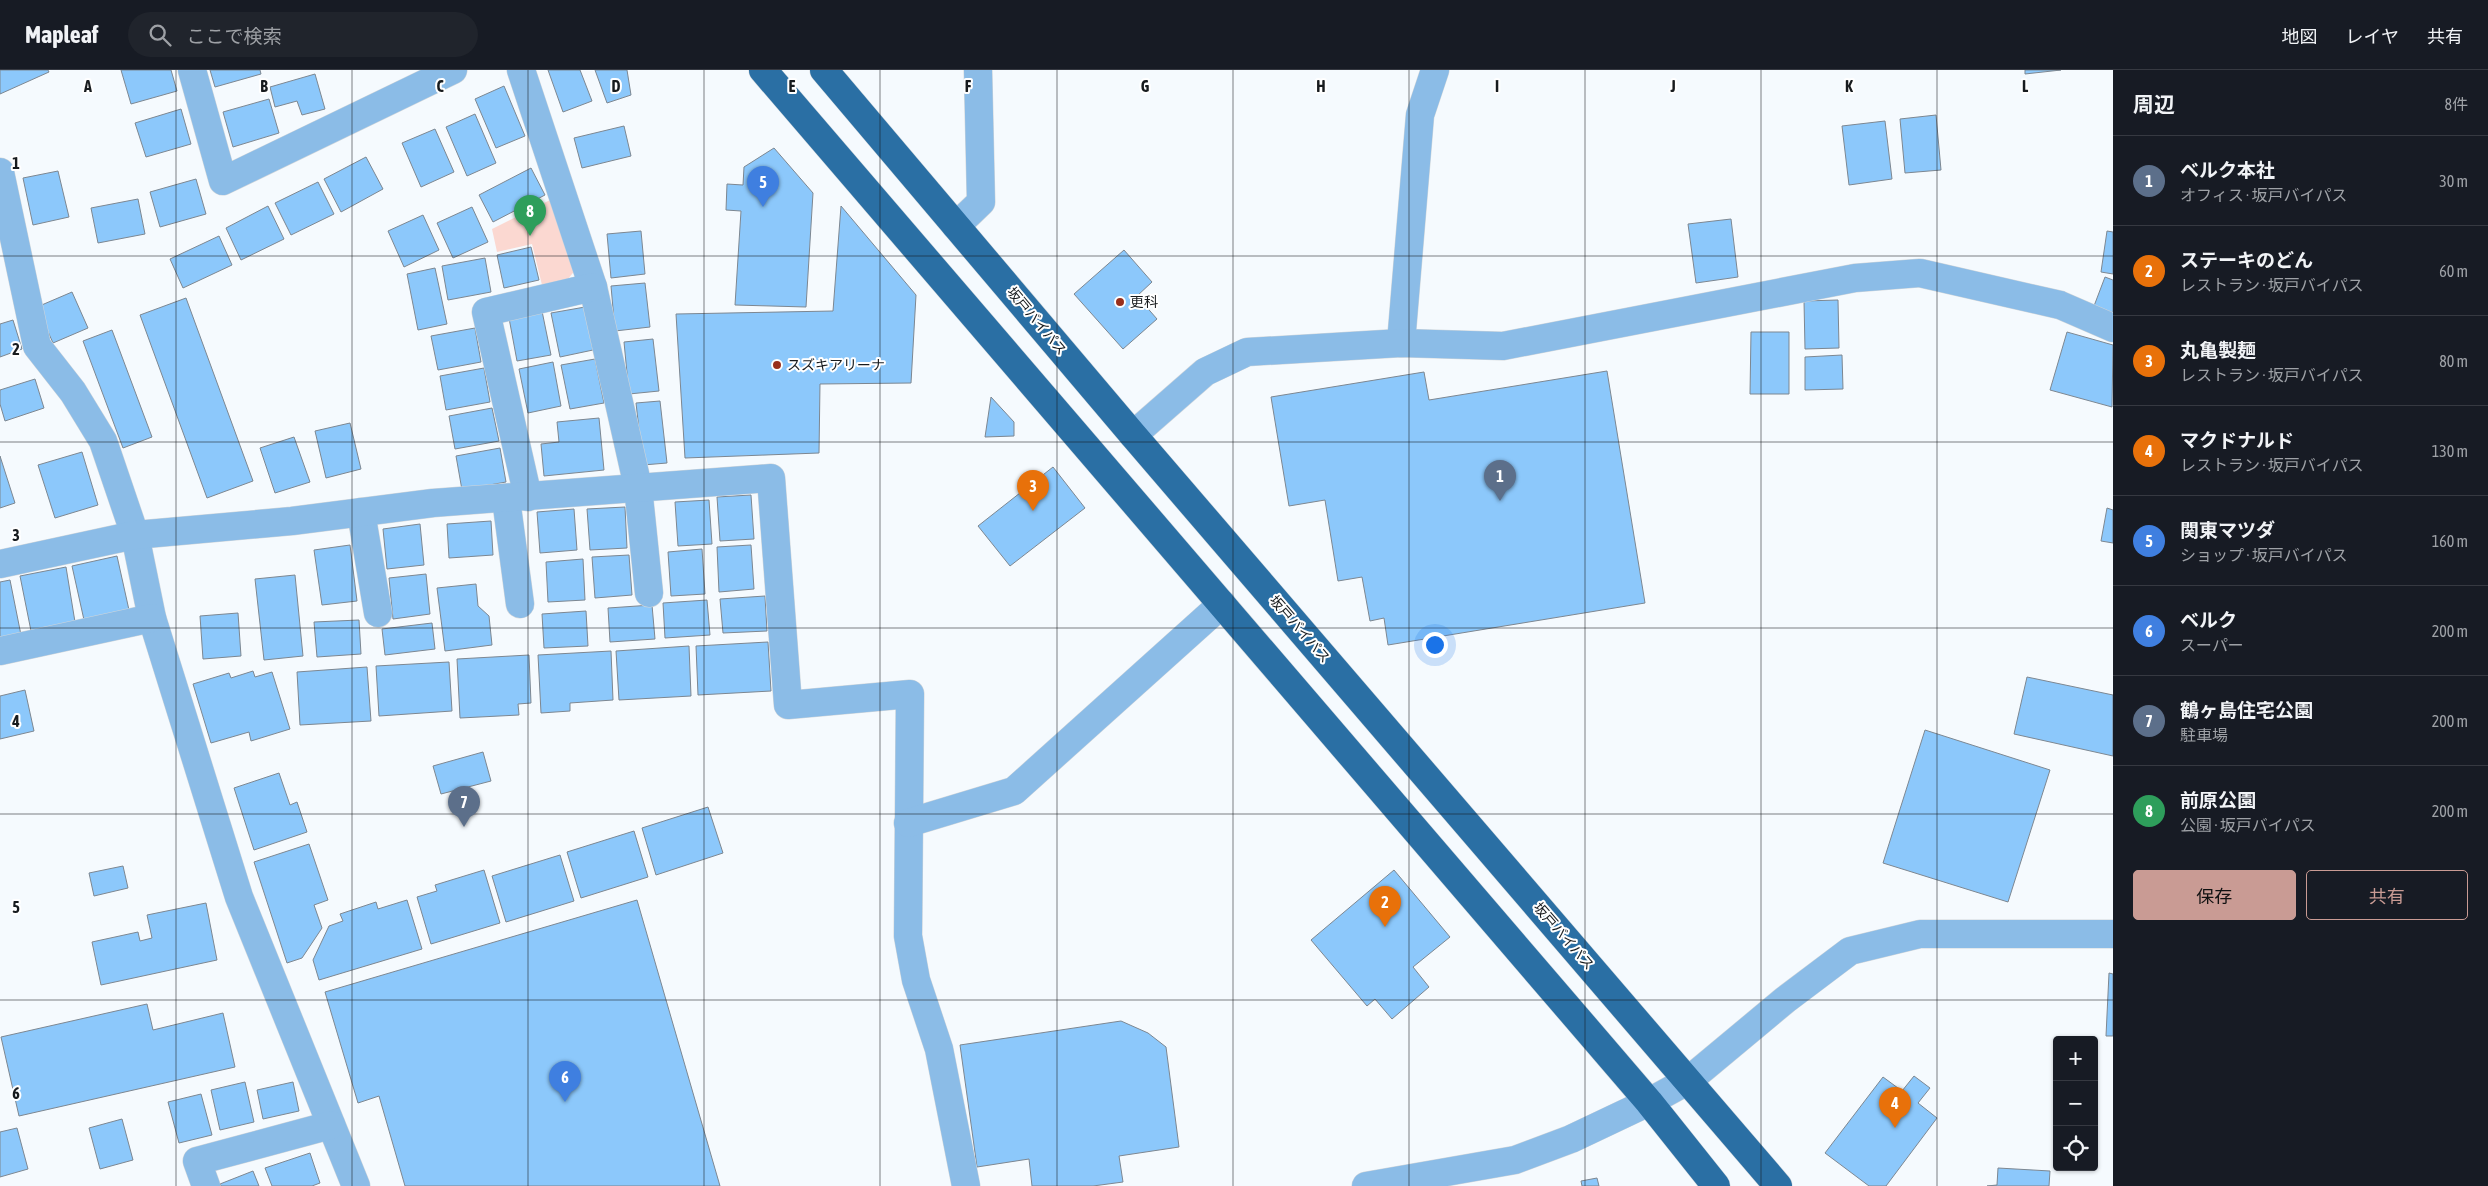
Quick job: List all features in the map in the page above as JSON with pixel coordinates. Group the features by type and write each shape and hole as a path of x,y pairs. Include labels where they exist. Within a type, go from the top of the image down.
{"highway":[{"path":"763,70 1648,1102 1716,1186"},
{"name":"坂戸バイパス","path":"824,70 1133,435 1689,1080 1778,1186"}],"street":[{"path":"192,70 223,182 452,70"},
{"path":"521,70 593,287 638,487 649,593"},
{"path":"956,226 981,202 978,70"},
{"path":"1401,343 1420,115 1435,70"},
{"path":"0,172 37,346 73,392 103,441 135,535 152,618 239,897 356,1186"},
{"path":"1133,435 1205,372 1247,352 1401,343 1503,346 1855,278 1920,273 2060,305 2113,328"},
{"path":"520,604 517,498 486,312 593,287"},
{"path":"0,564 135,535 292,521 433,503 771,478 788,705 910,694 908,936 916,980 939,1049 966,1186"},
{"path":"361,512 378,613"},
{"path":"908,823 1014,791 1222,604"},
{"path":"0,651 152,618"},
{"path":"1366,1186 1418,1181 1515,1160 1571,1139 1648,1102 1689,1080 1785,1000 1850,951 1920,934 2113,934"},
{"path":"206,1186 197,1161 331,1125"}],"shaded area":[{"path":"554,198 576,269 568,279 542,285 532,244 497,252 492,229"}],"building":[{"path":"0,70 48,70 49,72 0,94"},
{"path":"121,70 171,70 177,91 131,104"},
{"path":"210,70 260,70 261,74 215,87"},
{"path":"548,70 580,70 592,101 563,112"},
{"path":"595,70 627,70 631,95 607,103"},
{"path":"2025,70 2061,70 2025,74"},
{"path":"315,74 325,109 302,115 297,101 275,107 270,87"},
{"path":"504,86 525,136 496,148 475,99"},
{"path":"269,99 279,133 233,147 223,112"},
{"path":"181,109 191,144 146,157 135,123"},
{"path":"475,114 496,163 467,176 446,127"},
{"path":"1936,115 1941,170 1905,173 1900,119"},
{"path":"1885,121 1892,179 1849,185 1842,126"},
{"path":"624,126 631,156 582,168 574,138"},
{"path":"435,129 454,172 421,187 402,143"},
{"path":"774,148 813,193 806,307 735,305 741,211 726,210 727,184 743,185 744,167"},
{"path":"366,157 383,189 341,212 324,179"},
{"path":"531,168 545,195 493,222 479,195"},
{"path":"58,171 69,217 33,225 23,178"},
{"path":"196,179 206,214 160,227 150,192"},
{"path":"318,182 334,214 291,235 275,203"},
{"path":"138,199 145,234 98,243 91,208"},
{"path":"268,206 284,239 241,260 226,228"},
{"path":"841,206 916,295 911,383 820,384 819,453 685,458 676,314 833,311"},
{"path":"472,207 488,242 453,258 437,223"},
{"path":"423,215 439,250 404,267 388,231"},
{"path":"1731,219 1738,277 1696,283 1688,224"},
{"path":"641,231 645,274 611,278 607,234"},
{"path":"2107,231 2113,232 2113,274 2101,272"},
{"path":"219,236 232,265 183,288 170,259"},
{"path":"531,247 539,280 504,288 497,255"},
{"path":"1124,250 1152,282 1137,296 1157,319 1123,349 1074,294"},
{"path":"485,258 491,292 448,300 442,266"},
{"path":"435,268 447,324 418,330 407,274"},
{"path":"2105,277 2113,280 2113,313 2094,306"},
{"path":"645,283 650,327 615,331 611,286"},
{"path":"72,292 88,328 53,343 37,307"},
{"path":"186,298 253,481 207,498 140,315"},
{"path":"1838,300 1839,348 1805,349 1804,301"},
{"path":"585,307 593,350 560,357 551,313"},
{"path":"542,311 551,355 517,361 509,318"},
{"path":"13,320 22,349 0,357 0,324"},
{"path":"475,328 481,362 438,370 431,336"},
{"path":"112,330 152,437 123,448 83,341"},
{"path":"1751,332 1789,332 1789,394 1750,394"},
{"path":"2067,332 2113,345 2112,407 2050,390"},
{"path":"653,339 659,391 629,394 624,342"},
{"path":"1842,355 1843,389 1805,390 1805,357"},
{"path":"595,359 604,403 570,409 561,365"},
{"path":"553,362 561,406 528,413 519,369"},
{"path":"484,368 490,402 446,410 440,376"},
{"path":"1607,371 1645,603 1388,645 1384,618 1370,621 1362,577 1338,581 1325,500 1289,506 1271,397 1424,372 1429,400"},
{"path":"35,379 44,408 5,421 0,404 0,390"},
{"path":"991,397 1014,422 1014,436 985,437"},
{"path":"660,401 667,463 643,465 636,403"},
{"path":"492,408 499,441 455,449 449,416"},
{"path":"599,418 604,470 544,476 541,444 559,442 557,422"},
{"path":"350,423 361,469 326,478 315,431"},
{"path":"294,437 310,482 275,493 260,448"},
{"path":"500,448 506,482 462,490 456,456"},
{"path":"82,452 98,505 55,518 38,465"},
{"path":"0,456 15,503 0,508"},
{"path":"1053,467 1085,508 1010,566 978,526"},
{"path":"751,495 754,539 720,541 717,497"},
{"path":"709,500 712,544 678,546 675,502"},
{"path":"625,507 627,548 590,550 587,509"},
{"path":"2107,508 2113,510 2113,543 2101,541"},
{"path":"574,509 577,550 540,553 537,512"},
{"path":"491,521 493,555 449,558 447,524"},
{"path":"420,524 424,565 387,569 383,529"},
{"path":"350,545 357,601 322,605 314,550"},
{"path":"751,545 754,589 719,592 717,547"},
{"path":"702,549 705,594 671,596 668,552"},
{"path":"629,555 632,595 595,598 592,557"},
{"path":"117,556 129,610 84,620 72,566"},
{"path":"583,559 585,600 548,602 546,562"},
{"path":"66,567 75,622 31,631 20,576"},
{"path":"426,574 430,614 393,619 389,578"},
{"path":"295,575 303,656 264,660 255,579"},
{"path":"10,580 21,635 0,639 0,582"},
{"path":"476,584 478,606 489,616 492,645 445,651 437,588"},
{"path":"765,596 767,631 723,633 720,599"},
{"path":"707,600 710,635 665,638 663,603"},
{"path":"652,605 655,639 610,642 608,608"},
{"path":"586,611 588,646 544,648 542,614"},
{"path":"238,613 241,656 203,659 200,616"},
{"path":"359,620 361,654 317,657 314,622"},
{"path":"432,623 435,649 385,655 382,629"},
{"path":"768,642 771,691 698,695 696,646"},
{"path":"689,646 691,696 619,700 616,651"},
{"path":"611,651 613,700 570,703 570,711 541,713 538,655"},
{"path":"529,655 531,703 518,704 519,715 460,718 457,659"},
{"path":"449,662 452,711 379,716 376,666"},
{"path":"367,667 371,721 300,725 297,672"},
{"path":"253,671 255,677 272,672 290,729 251,741 249,732 211,743 193,684 229,673 231,678"},
{"path":"2027,677 2113,695 2113,756 2014,734"},
{"path":"25,690 34,731 0,739 0,696"},
{"path":"1925,730 2050,770 2008,902 1883,863"},
{"path":"483,752 491,781 441,794 433,766"},
{"path":"279,773 290,805 297,802 307,832 254,850 234,788"},
{"path":"708,807 723,853 656,875 642,828"},
{"path":"634,831 648,877 581,898 567,852"},
{"path":"309,844 328,900 314,905 322,928 302,958 287,963 254,862"},
{"path":"560,855 574,901 506,922 492,876"},
{"path":"123,866 128,888 94,896 89,873"},
{"path":"484,870 500,923 431,944 417,897 437,891 435,885"},
{"path":"1394,870 1450,937 1413,967 1429,987 1392,1019 1375,999 1367,1006 1311,940"},
{"path":"407,900 422,949 319,980 313,960 329,926 343,921 340,914 376,902 378,909"},
{"path":"637,900 720,1186 405,1186 379,1096 358,1103 325,992"},
{"path":"206,903 217,960 101,985 92,942 138,932 140,941 152,938 147,915"},
{"path":"2109,973 2113,974 2113,1036 2106,1036"},
{"path":"147,1004 153,1030 223,1013 235,1067 19,1116 1,1037"},
{"path":"1121,1021 1148,1033 1166,1047 1179,1147 1119,1156 1123,1182 1093,1186 1032,1186 1029,1159 977,1167 960,1045"},
{"path":"1914,1076 1930,1088 1918,1103 1937,1118 1886,1186 1869,1186 1825,1153 1883,1077 1902,1091"},
{"path":"245,1082 254,1122 220,1130 211,1090"},
{"path":"293,1082 299,1111 263,1119 257,1090"},
{"path":"201,1094 212,1135 179,1143 168,1102"},
{"path":"122,1119 133,1160 100,1169 89,1128"},
{"path":"17,1128 28,1169 0,1177 0,1132"},
{"path":"310,1153 320,1183 312,1186 272,1186 265,1168"},
{"path":"1998,1168 2050,1171 2049,1186 1987,1186 1997,1185"},
{"path":"253,1171 259,1186 221,1186 220,1184"},
{"path":"1597,1178 1599,1186 1582,1186 1581,1181"}],"place":[{"name":"関東マツダ","path":"763,207"},
{"name":"前原公園","path":"530,236"},
{"name":"更科","path":"1120,302"},
{"name":"スズキアリーナ","path":"777,365"},
{"name":"ベルク本社","path":"1500,501"},
{"name":"丸亀製麺","path":"1033,511"},
{"name":"鶴ヶ島住宅公園","path":"464,827"},
{"name":"ステーキのどん","path":"1385,927"},
{"name":"ベルク","path":"565,1102"},
{"name":"マクドナルド","path":"1895,1128"}]}
